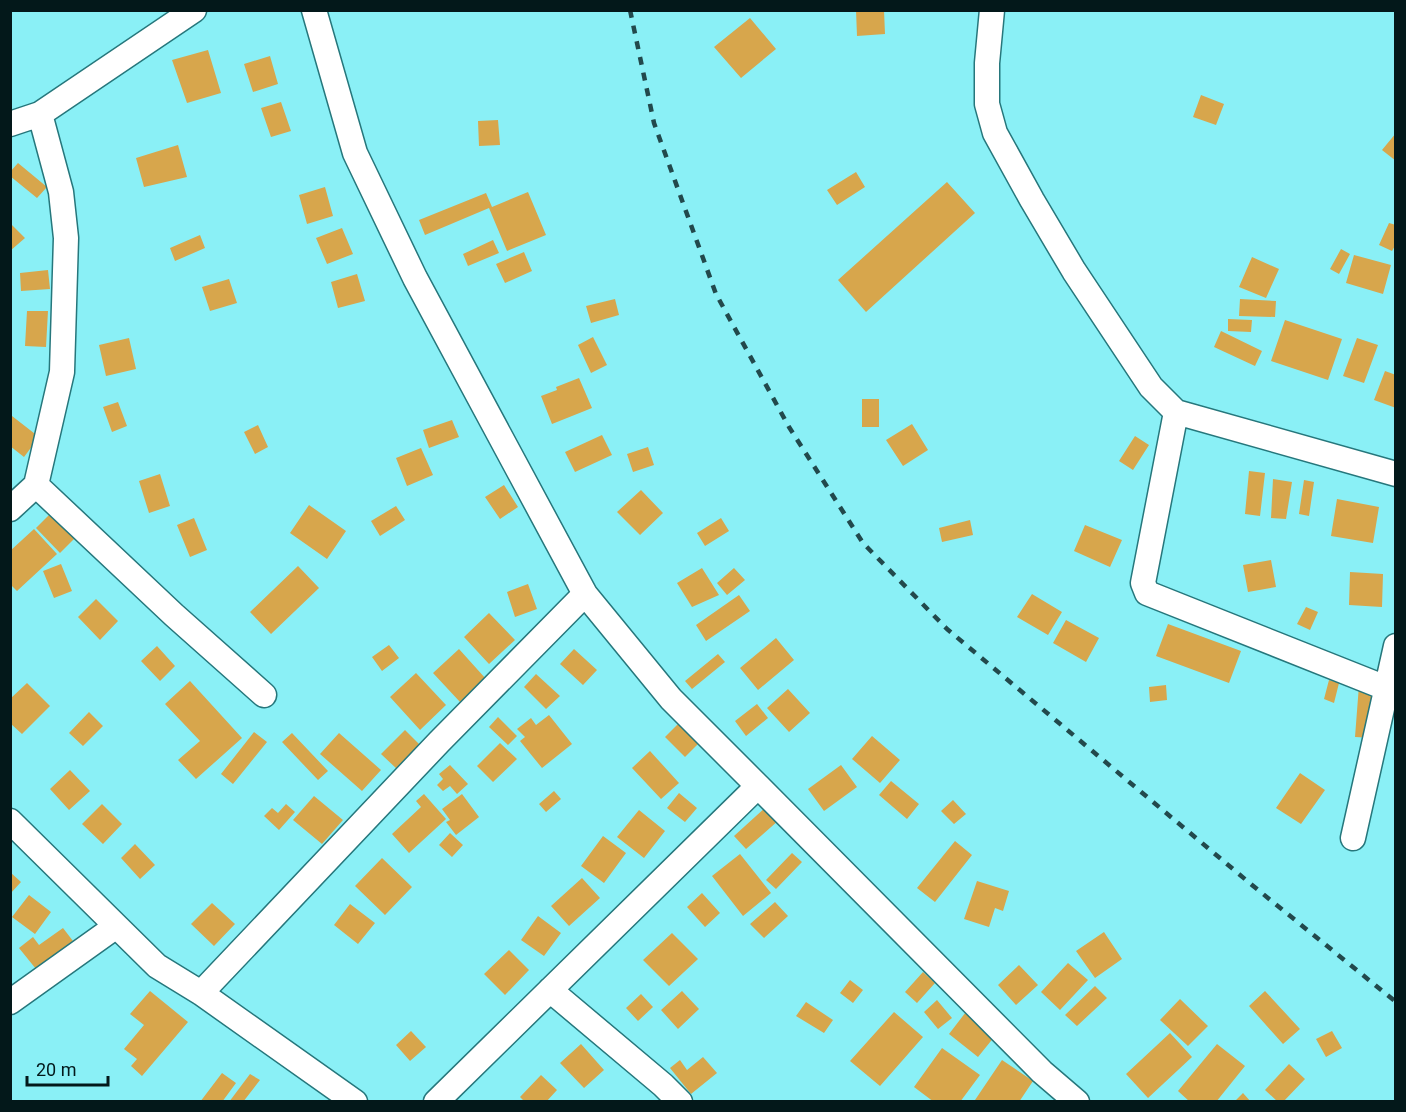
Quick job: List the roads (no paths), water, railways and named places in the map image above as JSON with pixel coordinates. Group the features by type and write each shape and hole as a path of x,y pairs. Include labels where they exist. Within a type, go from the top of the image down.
{"street":[{"path":"10,124 40,114 194,10"},
{"path":"314,10 355,153 415,278 585,594 670,699 1042,1072 1077,1101"},
{"path":"992,10 987,63 987,104 995,133 1074,271 1151,387 1176,412 1395,474"},
{"path":"10,509 36,485 62,372 66,238 60,192 40,114"},
{"path":"1176,412 1143,583 1147,593 1391,691"},
{"path":"36,485 174,615 264,695"},
{"path":"201,993 439,742 585,594"},
{"path":"1353,838 1391,691 1395,646"},
{"path":"436,1101 758,786"},
{"path":"10,821 157,966 201,993 355,1101"},
{"path":"10,1002 115,927"},
{"path":"550,990 680,1101"}],"railway":[{"path":"630,10 654,123 716,294 789,427 863,543 947,629 1252,885 1396,1002"}]}
